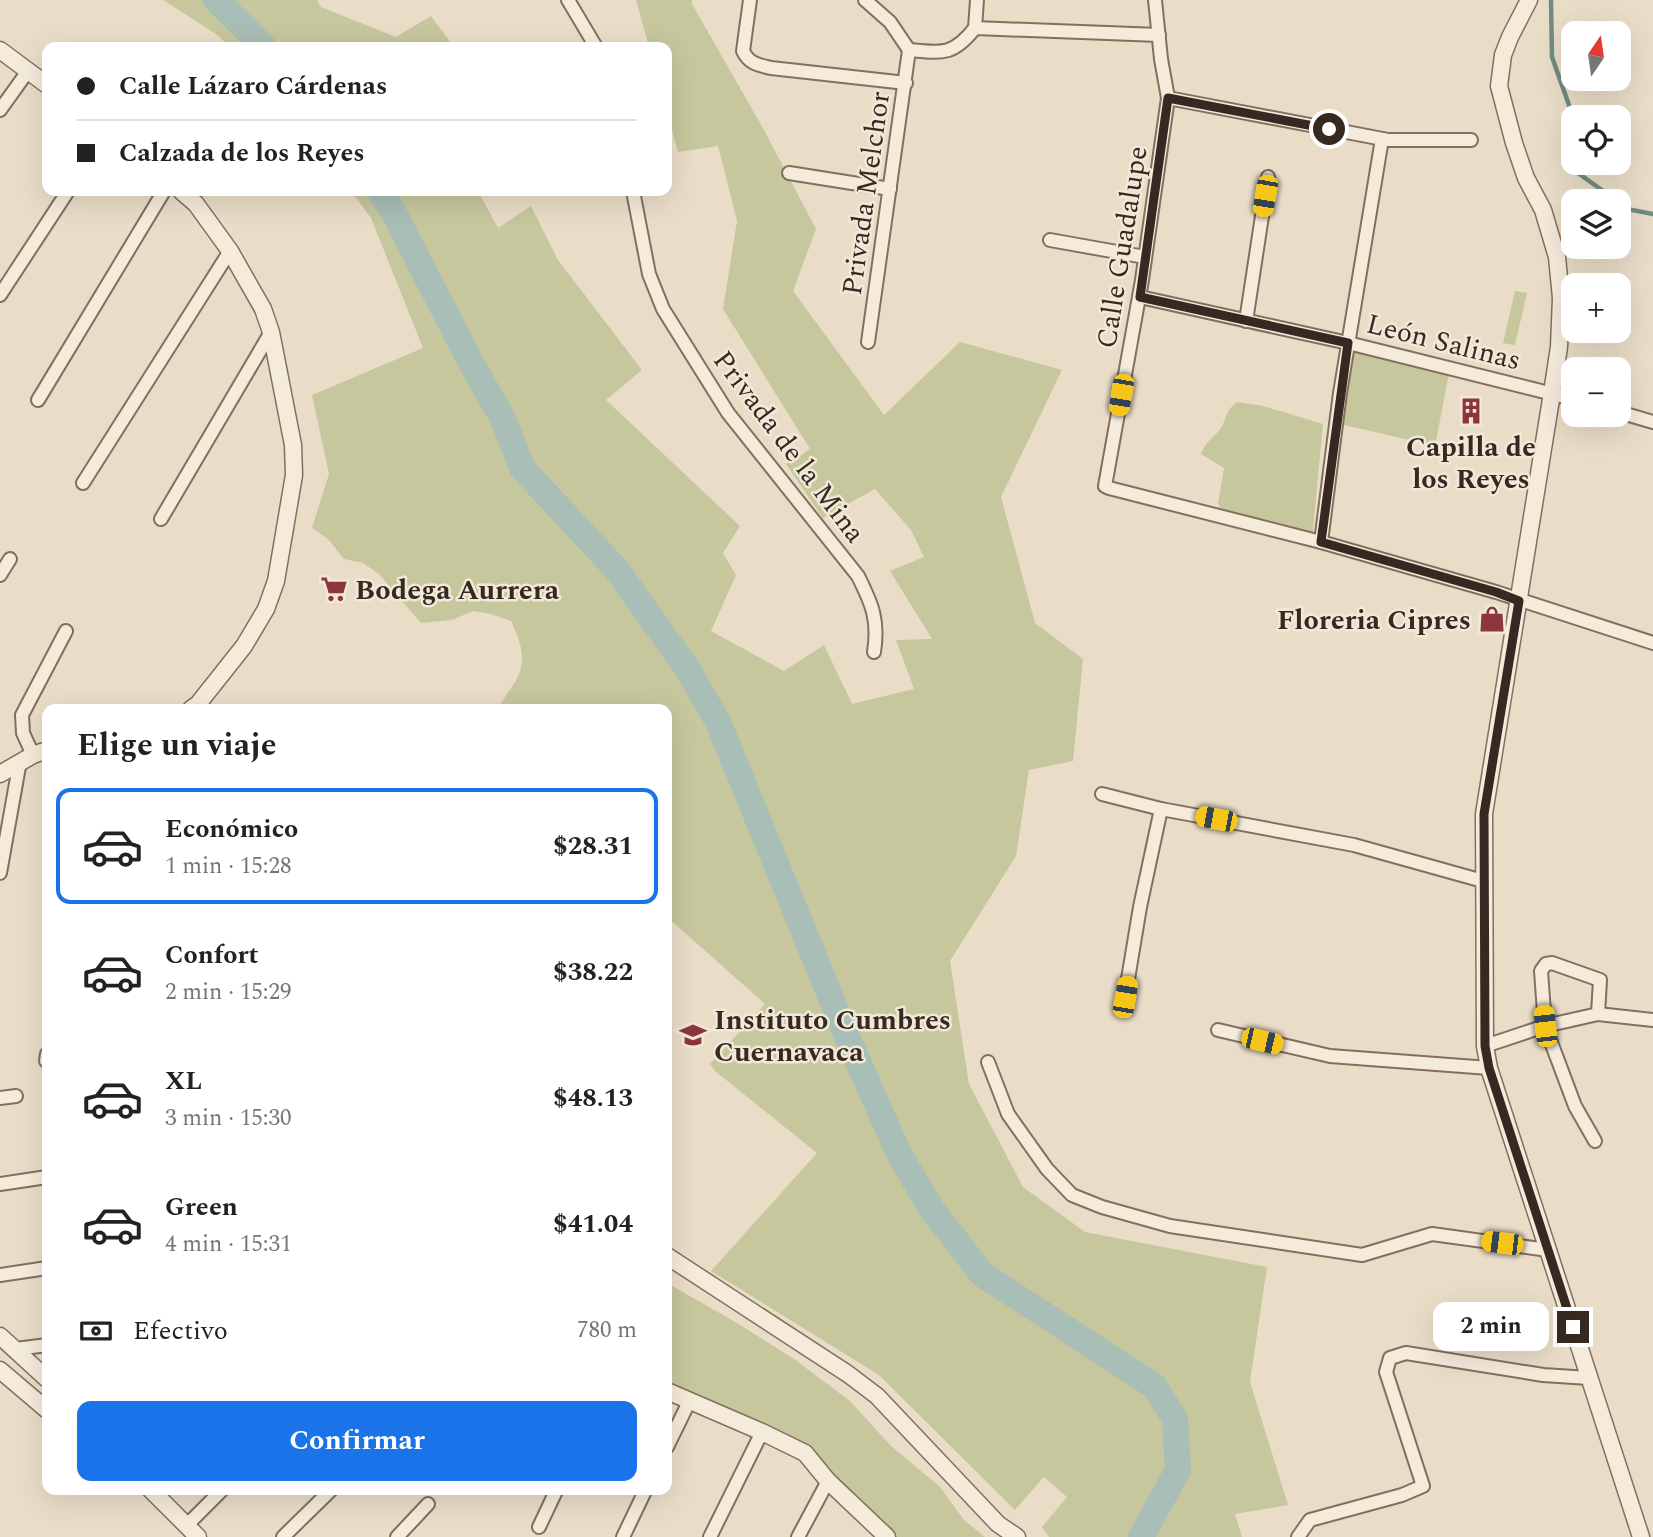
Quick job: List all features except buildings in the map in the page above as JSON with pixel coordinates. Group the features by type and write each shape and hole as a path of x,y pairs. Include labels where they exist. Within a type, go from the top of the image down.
{"street":[{"path":"568,0 593,42"},
{"path":"750,0 743,51 747,59 755,64 906,83"},
{"path":"865,0 890,22 909,50 931,52 953,50 975,28 977,0"},
{"name":"Calle Guadalupe","path":"1155,0 1168,98 1140,297 1105,486 1321,542"},
{"path":"1529,0 1503,55 1499,86 1518,155 1543,210 1557,257 1561,298 1559,347 1484,814 1485,1046 1489,1068 1640,1537"},
{"path":"975,28 1160,35"},
{"path":"0,50 42,81"},
{"name":"Privada Melchor","path":"867,342 909,50"},
{"path":"0,110 28,71"},
{"path":"1168,98 1382,139 1416,142 1471,140"},
{"path":"1382,139 1348,343 1321,542 1496,592 1653,643"},
{"path":"789,173 890,189"},
{"path":"1247,321 1268,177"},
{"path":"0,295 65,196"},
{"path":"38,400 161,196"},
{"path":"187,196 196,204 230,251 262,309 271,332 293,445 294,475 276,581 266,609 244,646 199,704"},
{"name":"Privada de la Mina","path":"634,196 649,274 663,309 728,413 858,576 870,600 878,631 874,652"},
{"path":"1050,240 1145,257"},
{"path":"83,482 230,251"},
{"name":"León Salinas","path":"1140,297 1348,343 1561,396"},
{"path":"161,519 271,332"},
{"path":"1631,416 1653,422"},
{"path":"0,575 10,559"},
{"path":"0,873 34,755 23,733 22,715 66,631"},
{"path":"0,774 34,755"},
{"path":"1102,794 1161,809 1354,845 1483,881"},
{"path":"1125,997 1140,907 1161,809"},
{"path":"1595,1141 1575,1107 1545,1026 1541,971 1546,964 1552,963 1600,980 1598,1014"},
{"path":"1485,1046 1545,1026 1598,1014 1653,1020"},
{"path":"1218,1030 1329,1056 1489,1068"},
{"path":"988,1062 1008,1114 1047,1169 1072,1195 1102,1208 1170,1226 1362,1255 1432,1234 1548,1250"},
{"path":"0,1098 16,1096"},
{"path":"0,1184 42,1178"},
{"path":"672,1259 848,1374 877,1396 998,1524 1017,1537"},
{"path":"0,1275 42,1269"},
{"path":"0,1336 42,1374"},
{"path":"16,1349 42,1346"},
{"path":"1297,1537 1310,1520 1402,1495 1423,1486 1386,1373 1390,1357 1406,1353 1543,1375 1589,1378"},
{"path":"0,1370 42,1406"},
{"path":"672,1394 805,1453 828,1481 887,1537"},
{"path":"672,1437 689,1402"},
{"path":"710,1537 762,1432"},
{"path":"798,1537 828,1481"},
{"path":"156,1495 192,1531 219,1495"},
{"path":"283,1537 326,1495"},
{"path":"539,1527 554,1495"},
{"path":"623,1537 643,1495"},
{"path":"397,1537 428,1504"}],"green space":[{"path":"163,0 317,0 321,7 396,37 431,16 450,42 225,42"},
{"path":"636,0 692,0 816,229 793,291 884,415 960,342 1062,370 1001,497 1035,623 1083,659 1073,761 1029,770 1016,856 950,961 969,1084 1023,1187 1085,1232 1267,1267 1250,1382 1288,1505 1235,1514 1242,1537 1049,1537 1042,1527 1067,1497 1044,1477 1015,1510 879,1375 711,1271 817,1153 715,1071 710,1064 765,1004 672,921 672,704 501,704 522,665 520,643 511,621 473,611 452,620 421,623 379,574 363,563 344,559 328,539 312,528 329,474 312,395 423,348 371,218 355,196 481,196 498,228 531,206 558,260 642,370 606,400 740,526 723,553 736,575 711,631 784,671 824,645 852,704 914,689 896,640 932,639 890,571 924,557 911,530 875,489 823,518 786,464 810,449 723,309 737,221 718,146 678,152 672,130 672,42 648,42"},
{"path":"1515,291 1527,293 1515,345 1503,343"},
{"path":"1352,350 1449,373 1435,446 1340,424"},
{"path":"1237,402 1263,406 1323,424 1312,539 1224,517 1218,503 1224,468 1201,454"},
{"path":"672,1286 794,1359 850,1401 891,1446 940,1487 964,1520 985,1537 882,1537 808,1457 672,1393"}],"waterway":[{"path":"216,0 259,42"},
{"path":"1551,0 1552,57 1569,105"},
{"path":"1581,175 1600,189"},
{"path":"383,196 503,419 522,468 617,570 688,670 718,722 847,1037 900,1156 933,1211 982,1274 1154,1386 1175,1419 1178,1470 1141,1537"},
{"path":"1631,210 1653,214"}],"place":[{"name":"Capilla de los Reyes","path":"1471,411"},
{"name":"Bodega Aurrera","path":"334,589"},
{"name":"Floreria Cipres","path":"1492,619"},
{"name":"Instituto Cumbres Cuernavaca","path":"693,1035"}],"route":[{"path":"1329,129 1168,98 1140,297 1348,343 1321,542 1519,601 1484,814 1485,1046 1489,1068 1573,1327"}]}
